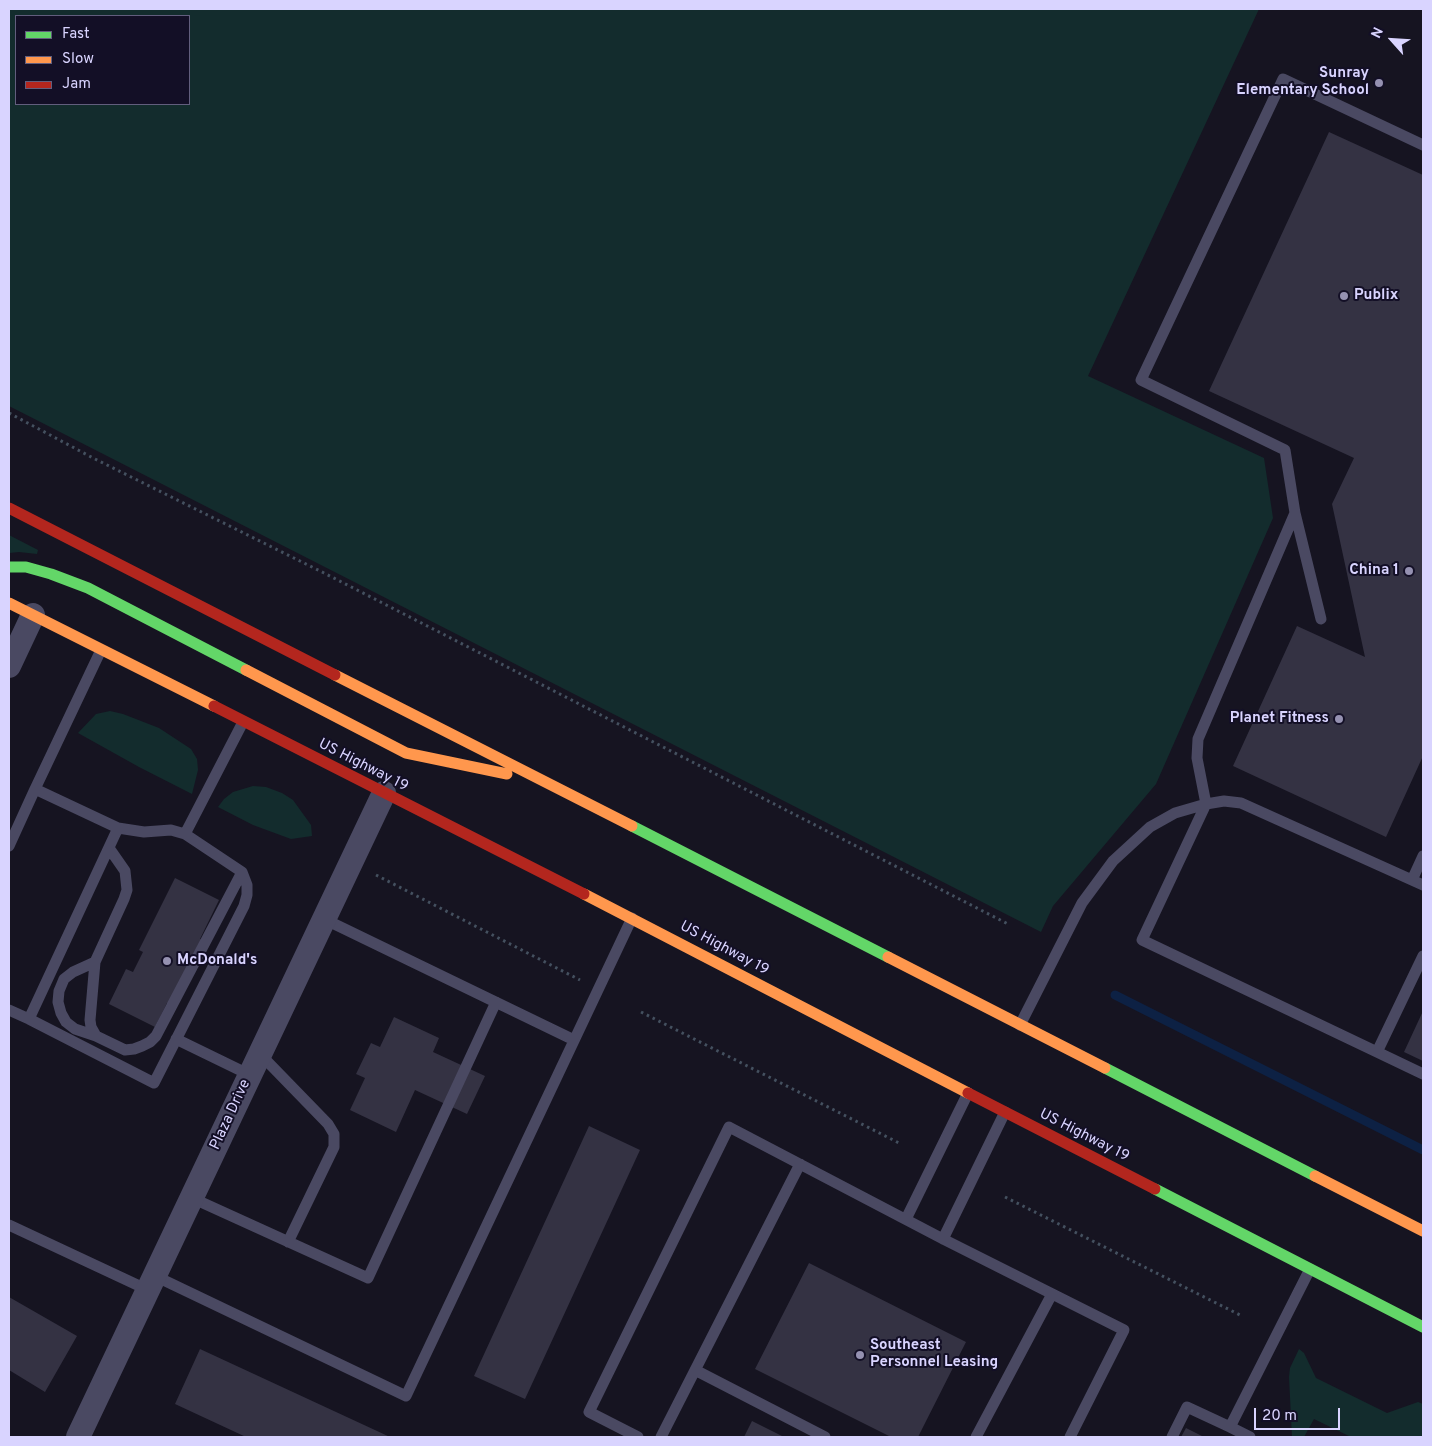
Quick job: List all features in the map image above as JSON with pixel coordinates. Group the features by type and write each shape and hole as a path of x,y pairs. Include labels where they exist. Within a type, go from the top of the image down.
{"highway":[{"path":"9,508 1423,1231"},
{"path":"9,567 26,567 88,588 406,753 543,782"},
{"name":"US Highway 19","path":"9,603 632,918 1423,1327"}],"street":[{"path":"9,666 33,615"},
{"name":"Plaza Drive","path":"83,1436 151,1283 384,793"}],"lane":[{"path":"1321,618 1295,513 1285,450 1141,380 1283,79 1423,145"},
{"path":"1295,513 1198,739 1197,758 1206,804 1142,940 1423,1074"},
{"path":"9,846 101,650"},
{"path":"185,834 243,722"},
{"path":"9,1010 154,1083 244,906 247,895 247,886 242,872 185,834 171,830 144,832 118,828 35,790"},
{"path":"1020,1025 1082,903 1113,861 1150,827 1175,814 1206,804 1224,801 1242,803 1423,885"},
{"path":"29,1020 118,828"},
{"path":"96,1036 91,1027 90,1020 95,962 124,899 126,890 125,871 109,848"},
{"path":"1412,880 1423,856"},
{"path":"95,962 73,972 64,979 59,991 58,1002 66,1022 75,1029 96,1036 125,1050 134,1049 150,1042 156,1036 242,872"},
{"path":"9,1225 151,1283 406,1396 632,918"},
{"path":"324,919 574,1040"},
{"path":"1377,1052 1423,956"},
{"path":"192,1198 368,1278 496,1002"},
{"path":"176,1039 255,1065 328,1124 334,1134 334,1146 288,1242"},
{"path":"906,1219 968,1093"},
{"path":"944,1239 1005,1112"},
{"path":"638,1437 588,1412 729,1127 1124,1330 1070,1437"},
{"path":"661,1437 800,1164"},
{"path":"1230,1427 1310,1269"},
{"path":"976,1437 1052,1294"},
{"path":"695,1370 825,1437"},
{"path":"1172,1437 1187,1407 1250,1437"}],"path":[{"path":"9,413 93,458 324,573 1010,925"},
{"path":"376,875 581,980"},
{"path":"641,1012 902,1144"},
{"path":"1005,1197 1242,1316"}],"green space":[{"path":"9,9 1259,9 1088,376 1264,458 1273,518 1156,784 1053,906 1041,932 9,406"},
{"path":"9,535 38,550 37,554 9,553"},
{"path":"110,711 159,728 191,749 197,759 198,770 192,794 78,733 96,714"},
{"path":"253,786 266,787 282,793 293,800 311,825 312,836 291,839 253,825 218,807 233,792"},
{"path":"1299,1349 1304,1353 1316,1378 1387,1413 1418,1402 1423,1404 1423,1437 1351,1437 1314,1419 1304,1437 1292,1437 1289,1377 1290,1368"}],"building":[{"path":"1329,132 1423,175 1423,756 1386,837 1233,766 1297,626 1365,657 1332,504 1354,458 1209,391"},
{"name":"McDonald's","path":"175,878 219,900 200,939 205,941 172,1005 167,1003 155,1027 109,1004 126,969 133,972 143,952 139,950"},
{"path":"1423,1011 1423,1061 1404,1052"},
{"path":"394,1017 439,1038 433,1052 485,1076 467,1114 415,1090 396,1132 350,1110 365,1078 356,1074 371,1043 380,1047"},
{"path":"589,1126 640,1150 525,1399 474,1376"},
{"name":"Southeast Personnel Leasing","path":"809,1263 966,1342 918,1437 891,1437 755,1369"},
{"path":"9,1297 77,1336 45,1392 9,1370"},
{"path":"200,1349 390,1437 246,1437 175,1404"},
{"path":"752,1421 784,1437 744,1437"},
{"path":"1186,1428 1204,1437 1181,1437"}],"waterway":[{"path":"1115,995 1423,1150"}],"traffic: fast":[{"path":"9,567 26,567 88,588 246,670"},
{"path":"632,826 888,957"},
{"path":"1105,1068 1315,1176"},
{"path":"1155,1189 1423,1327"}],"traffic: slow":[{"path":"9,603 214,706"},
{"path":"246,670 406,753 507,774"},
{"path":"335,675 632,826"},
{"path":"584,894 968,1093"},
{"path":"888,957 1105,1068"},
{"path":"1315,1176 1423,1231"}],"traffic: jam":[{"path":"9,508 335,675"},
{"path":"214,706 584,894"},
{"path":"968,1093 1155,1189"}],"place":[{"name":"Sunray Elementary School","path":"1379,83"},
{"name":"Publix","path":"1344,296"},
{"name":"China 1","path":"1409,571"},
{"name":"Planet Fitness","path":"1339,719"},
{"name":"McDonald's","path":"167,961"},
{"name":"Southeast Personnel Leasing","path":"860,1355"}]}
